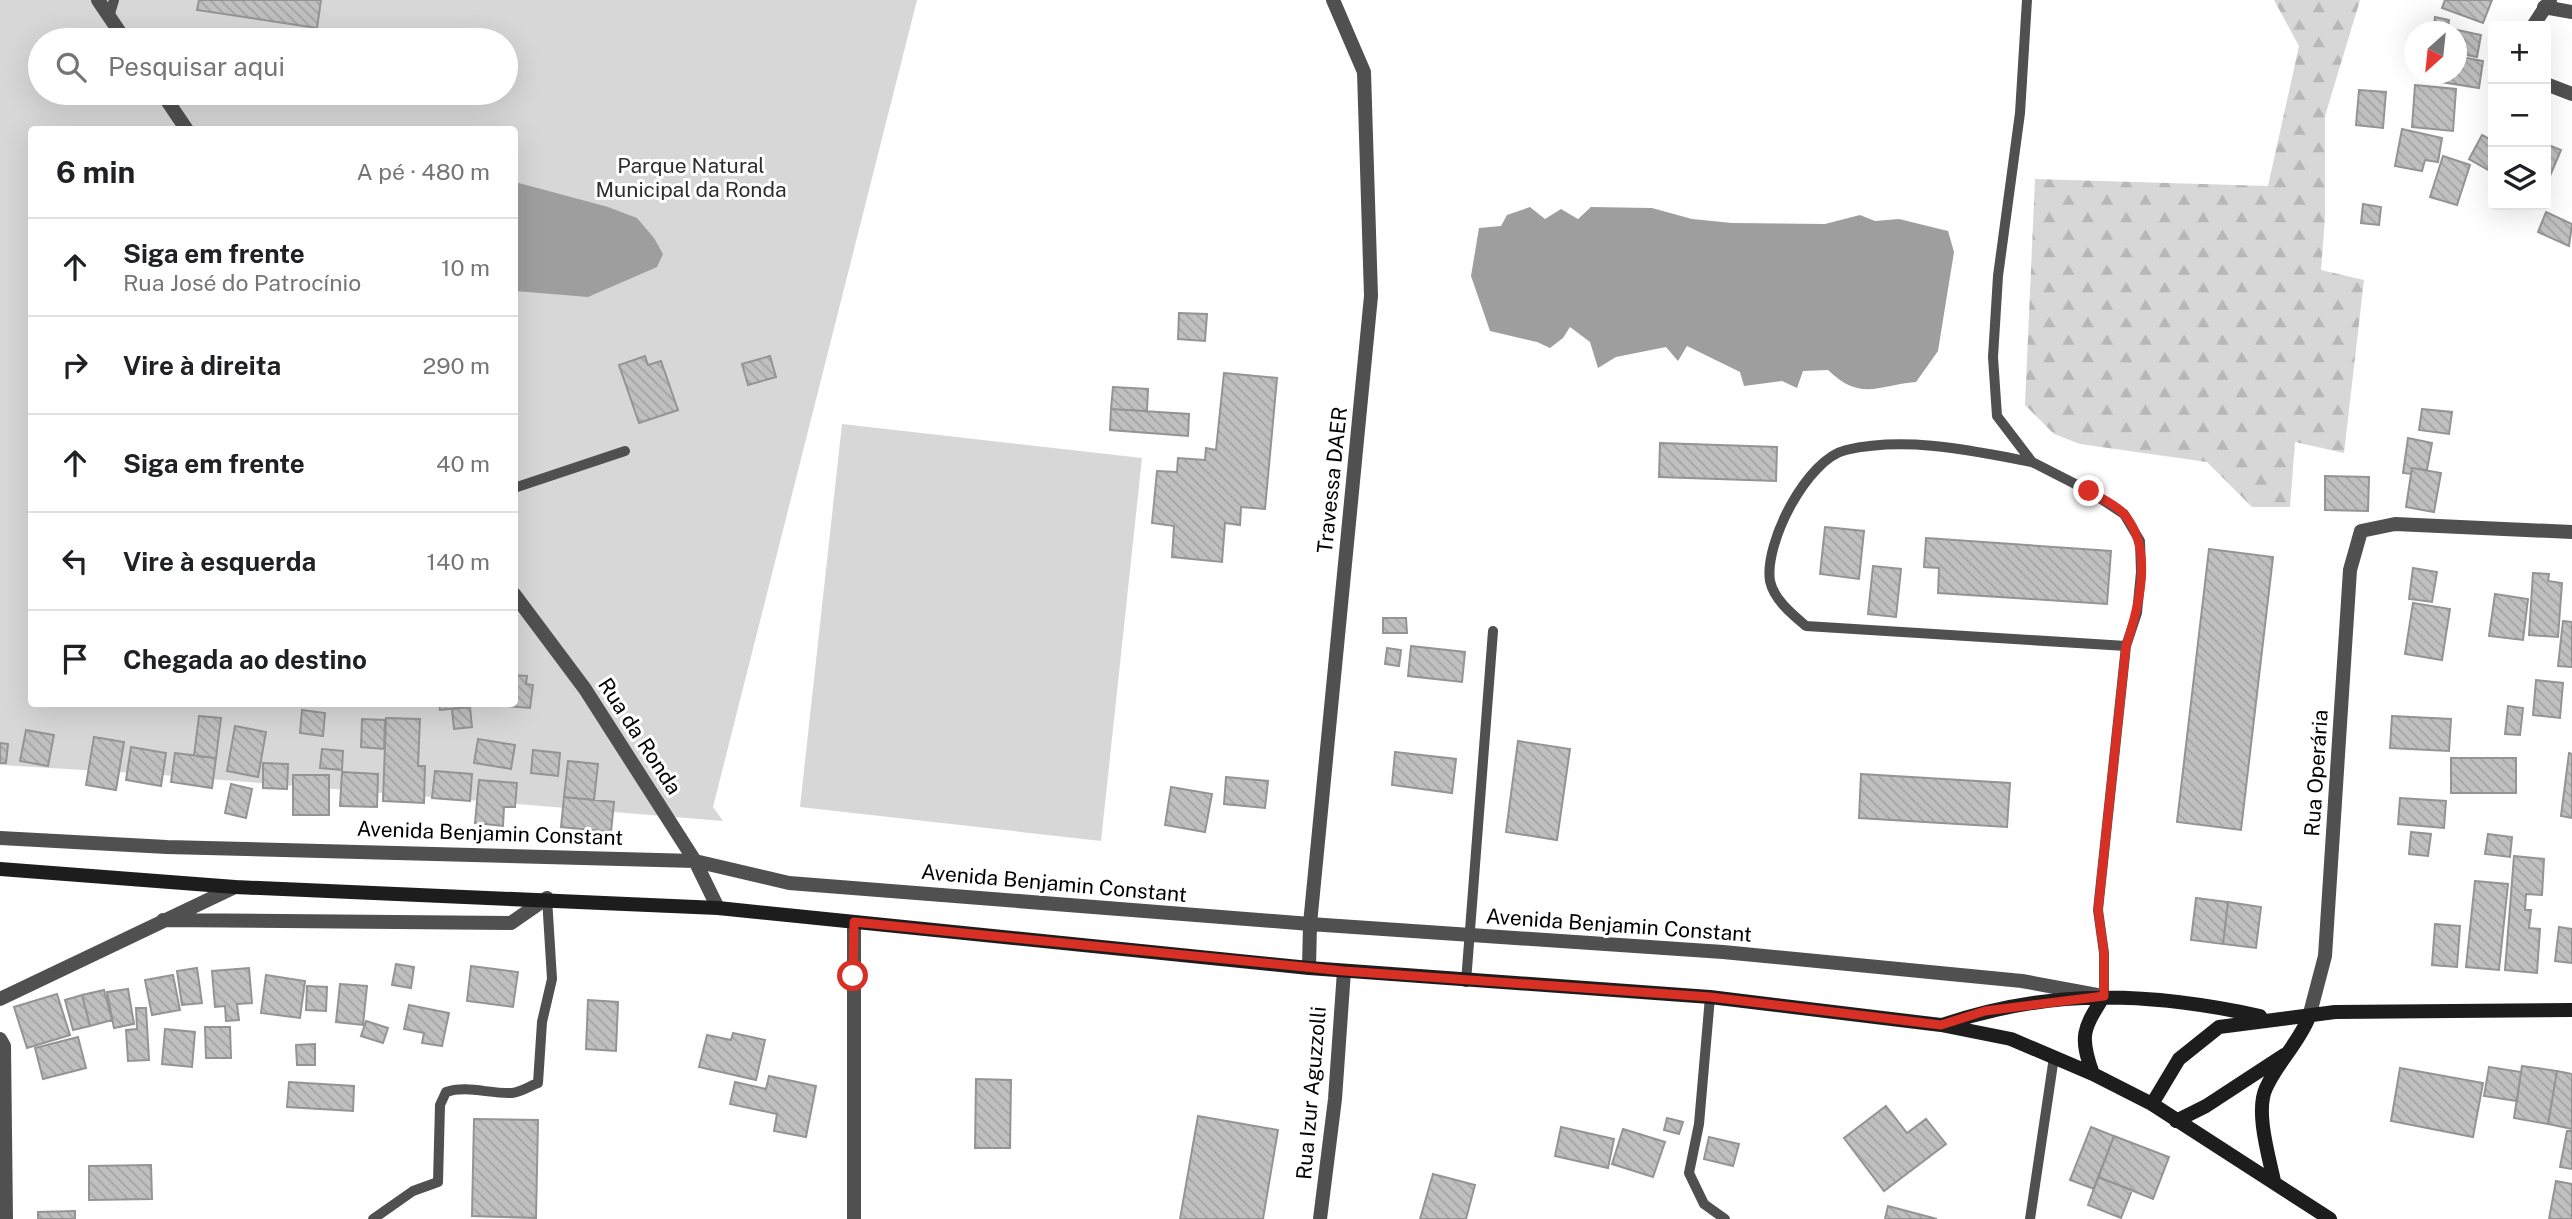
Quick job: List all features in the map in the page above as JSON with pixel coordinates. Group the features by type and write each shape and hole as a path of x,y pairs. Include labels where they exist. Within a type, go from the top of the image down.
{"main road":[{"path":"0,869 235,887 547,898 718,908 1466,982 1710,997 1941,1025 2011,1039 2093,1074 2152,1104 2330,1219"},
{"path":"1941,1025 1985,1011 2104,996 2194,1002 2268,1018"},
{"path":"2093,1074 2085,1053 2085,1025 2104,996"},
{"path":"2152,1104 2179,1059 2218,1027 2268,1018 2309,1017 2334,1012 2572,1010"},
{"path":"2274,1181 2263,1128 2264,1090 2299,1041 2309,1017"},
{"path":"2176,1121 2206,1106 2288,1053"}],"street":[{"path":"98,0 117,28"},
{"name":"Travessa DAER","path":"1310,968 1310,924 1371,296 1364,72 1333,0"},
{"path":"2536,21 2547,4 2572,12"},
{"path":"2551,86 2572,94"},
{"path":"170,105 184,126"},
{"name":"Rua Operária","path":"2309,1017 2325,956 2350,570 2361,531 2395,524 2572,532"},
{"name":"Rua da Ronda","path":"518,599 585,689 695,861 718,908"},
{"name":"Avenida Benjamin Constant","path":"0,838 167,846 695,861 789,883 1469,936 1737,953 2022,981 2104,996"},
{"path":"0,999 235,887"},
{"path":"163,920 511,923 547,898"},
{"path":"854,922 854,1219"},
{"name":"Rua Izur Aguzzolli","path":"1320,1219 1335,1099 1344,971"},
{"path":"0,1039 4,1046 6,1219"}],"lane":[{"path":"109,17 114,0"},
{"path":"2027,0 2020,113 1998,276 1993,357 1997,416 2032,462"},
{"path":"2104,996 2104,953 2098,910 2126,646 2137,613 2141,572 2140,541 2124,514 2089,491 2032,462 1967,450 1907,444 1844,450 1818,467 1790,507 1772,547 1770,582 1786,609 1807,626 2126,646"},
{"path":"518,487 625,451"},
{"path":"1466,982 1493,631"},
{"path":"373,1219 413,1191 438,1182 440,1105 446,1091 458,1087 482,1092 515,1093 538,1083 542,1022 552,979 547,898"},
{"path":"1710,997 1699,1124 1689,1173 1704,1204 1725,1219"},
{"path":"2031,1219 2054,1057"}],"green space":[{"name":"Parque Natural Municipal da Ronda","path":"0,0 917,0 713,807 723,821 150,774 0,765"},
{"path":"2274,0 2360,0 2325,116 2325,218 2321,270 2364,280 2344,453 2295,442 2290,507 2252,507 2207,462 2080,444 2054,434 2025,405 2035,179 2268,186 2299,46"},
{"path":"842,424 1142,458 1101,841 800,807"}],"shaded area":[{"path":"518,183 608,207 637,218 654,238 663,254 657,267 588,297 518,291"},
{"path":"1530,207 1545,219 1561,209 1578,219 1591,207 1652,208 1692,219 1732,223 1825,224 1860,215 1875,221 1899,219 1948,231 1954,252 1938,351 1916,382 1860,389 1850,386 1828,370 1803,371 1797,388 1782,381 1744,386 1740,372 1687,346 1678,361 1666,347 1616,357 1598,368 1590,342 1570,327 1563,338 1550,348 1537,342 1490,331 1471,276 1479,228 1501,226 1507,215"}],"building":[{"path":"199,0 321,0 317,28 197,10"},
{"path":"2445,0 2492,0 2483,23 2442,8"},
{"path":"2435,17 2449,20 2449,21 2434,21"},
{"path":"2467,32 2481,35 2477,57 2467,55"},
{"path":"2467,58 2483,61 2479,88 2454,84 2467,84"},
{"path":"2415,85 2456,89 2453,131 2412,127"},
{"path":"2359,90 2386,92 2383,128 2356,125"},
{"path":"2402,129 2442,138 2438,162 2425,160 2422,171 2395,166"},
{"path":"2482,135 2488,138 2488,170 2469,159"},
{"path":"2551,146 2561,150 2551,174"},
{"path":"2443,156 2470,165 2457,205 2430,197"},
{"path":"2363,204 2381,207 2379,225 2361,223"},
{"path":"2546,212 2572,224 2569,246 2538,232"},
{"path":"1179,313 1207,314 1205,341 1178,339"},
{"path":"645,356 648,365 661,361 678,410 639,423 619,365"},
{"path":"770,356 776,377 748,385 742,364"},
{"path":"1224,373 1277,378 1265,509 1241,507 1240,525 1225,523 1222,562 1172,557 1174,526 1152,523 1157,471 1177,472 1178,458 1205,460 1206,448 1216,450"},
{"path":"1113,387 1148,389 1147,411 1111,409"},
{"path":"1111,409 1189,414 1188,436 1110,430"},
{"path":"2422,409 2452,412 2449,434 2419,430"},
{"path":"2408,438 2432,443 2427,470 2412,468 2411,474 2403,473"},
{"path":"1660,443 1777,447 1776,481 1659,477"},
{"path":"2412,468 2441,473 2434,512 2406,507"},
{"path":"2325,476 2369,477 2368,511 2325,510"},
{"path":"1825,527 1864,531 1859,579 1820,574"},
{"path":"1926,538 2111,551 2107,604 1938,593 1939,568 1924,567"},
{"path":"2209,549 2273,557 2241,830 2177,822"},
{"path":"1873,566 1901,569 1896,617 1868,614"},
{"path":"2413,568 2437,572 2432,602 2409,599"},
{"path":"2533,573 2549,574 2548,581 2562,583 2558,637 2529,635"},
{"path":"2495,594 2528,599 2523,640 2489,636"},
{"path":"2413,603 2450,609 2442,660 2405,654"},
{"path":"1383,618 1406,618 1407,633 1383,633"},
{"path":"2563,621 2572,622 2572,667 2558,666"},
{"path":"1411,646 1465,652 1462,682 1408,676"},
{"path":"1387,648 1401,650 1399,666 1385,664"},
{"path":"518,675 527,676 526,684 533,685 530,708 518,707"},
{"path":"2536,680 2563,683 2560,718 2533,715"},
{"path":"2508,706 2523,708 2520,735 2505,734"},
{"path":"440,707 470,707 440,710"},
{"path":"470,707 472,727 454,729 452,709"},
{"path":"302,710 325,713 323,736 300,733"},
{"path":"199,716 221,718 216,758 194,756"},
{"path":"2392,716 2451,719 2449,751 2390,748"},
{"path":"386,718 420,719 418,766 425,766 424,803 383,801"},
{"path":"362,719 385,720 384,749 361,747"},
{"path":"235,726 266,732 258,777 227,771"},
{"path":"26,730 54,735 48,766 20,761"},
{"path":"94,737 124,742 116,790 86,785"},
{"path":"478,739 515,745 511,769 474,763"},
{"path":"1518,741 1570,749 1557,840 1506,832"},
{"path":"0,743 8,744 6,763 0,763"},
{"path":"131,747 166,753 161,786 126,780"},
{"path":"322,749 343,751 342,770 320,768"},
{"path":"533,750 560,753 558,776 531,773"},
{"path":"1395,752 1456,759 1452,793 1392,785"},
{"path":"175,753 216,758 212,788 171,782"},
{"path":"2569,753 2572,754 2572,818 2561,816"},
{"path":"2451,758 2516,758 2516,793 2451,793"},
{"path":"568,761 598,764 594,800 564,797"},
{"path":"263,763 288,764 287,789 263,788"},
{"path":"435,771 472,774 470,801 432,798"},
{"path":"342,772 378,774 377,807 340,806"},
{"path":"1861,774 2010,783 2007,827 1859,818"},
{"path":"293,775 329,775 329,815 293,815"},
{"path":"1226,777 1268,781 1265,808 1224,804"},
{"path":"479,780 517,783 515,807 504,807 503,826 475,823"},
{"path":"231,784 252,789 246,818 225,813"},
{"path":"1171,787 1212,794 1205,832 1165,825"},
{"path":"564,797 614,802 611,832 561,827"},
{"path":"2400,798 2446,801 2444,828 2398,824"},
{"path":"2411,832 2431,834 2428,856 2409,854"},
{"path":"2488,834 2512,837 2510,857 2485,854"},
{"path":"2514,856 2544,859 2542,895 2526,894 2525,910 2531,910 2529,928 2540,929 2537,973 2505,970"},
{"path":"2475,881 2508,884 2499,970 2466,967"},
{"path":"2196,898 2228,902 2223,944 2191,940"},
{"path":"2228,902 2261,907 2256,948 2223,944"},
{"path":"2435,924 2460,926 2457,967 2432,965"},
{"path":"2559,927 2572,929 2572,963 2555,961"},
{"path":"396,964 414,967 411,988 392,985"},
{"path":"471,966 518,972 513,1007 467,1001"},
{"path":"197,968 202,1003 182,1005 177,971"},
{"path":"249,968 252,1003 237,1004 239,1020 226,1021 225,1006 215,1007 212,971"},
{"path":"173,975 180,1010 152,1015 145,980"},
{"path":"266,975 305,981 300,1018 261,1013"},
{"path":"340,984 367,986 363,1025 336,1022"},
{"path":"307,986 327,987 326,1011 306,1010"},
{"path":"128,989 134,1024 114,1028 107,992"},
{"path":"104,990 112,1020 90,1026 82,995"},
{"path":"57,994 70,1035 27,1048 14,1007"},
{"path":"82,995 90,1026 73,1030 65,1000"},
{"path":"588,1000 618,1002 616,1051 586,1049"},
{"path":"409,1005 449,1013 442,1046 422,1043 424,1033 404,1029"},
{"path":"136,1008 146,1008 149,1060 128,1061 126,1030 137,1029"},
{"path":"366,1021 388,1028 383,1043 361,1036"},
{"path":"205,1027 230,1027 231,1058 206,1058"},
{"path":"165,1029 195,1032 192,1067 162,1064"},
{"path":"733,1033 765,1040 756,1080 699,1067 707,1035 731,1040"},
{"path":"78,1037 86,1068 43,1079 35,1048"},
{"path":"315,1044 315,1065 297,1065 296,1045"},
{"path":"2522,1066 2557,1071 2548,1124 2514,1118"},
{"path":"2489,1067 2521,1072 2517,1101 2484,1096"},
{"path":"2400,1068 2483,1083 2473,1137 2391,1121"},
{"path":"2557,1071 2572,1074 2572,1129 2548,1124"},
{"path":"769,1076 816,1086 806,1137 774,1131 777,1114 730,1104 735,1082 766,1089"},
{"path":"976,1079 1011,1080 1010,1148 975,1148"},
{"path":"289,1082 354,1086 353,1111 287,1107"},
{"path":"1886,1106 1907,1133 1926,1119 1946,1144 1884,1191 1844,1138"},
{"path":"1198,1116 1278,1130 1263,1219 1180,1219"},
{"path":"1667,1118 1683,1122 1679,1134 1664,1130"},
{"path":"474,1119 538,1120 536,1218 472,1216"},
{"path":"1561,1127 1614,1139 1608,1168 1555,1156"},
{"path":"2091,1127 2114,1136 2094,1189 2070,1180"},
{"path":"1623,1129 1665,1142 1653,1177 1612,1164"},
{"path":"2567,1131 2572,1131 2572,1169 2560,1167"},
{"path":"2114,1136 2169,1157 2153,1199 2098,1177"},
{"path":"1709,1137 1739,1144 1733,1166 1704,1159"},
{"path":"151,1165 152,1199 89,1200 89,1166"},
{"path":"1433,1174 1475,1185 1466,1219 1420,1219"},
{"path":"2098,1177 2132,1190 2121,1218 2088,1205"},
{"path":"2556,1181 2572,1184 2572,1219 2549,1219"},
{"path":"1888,1206 1937,1219 1885,1219"},
{"path":"75,1211 75,1219 38,1219 38,1212"}],"route":[{"path":"853,976 854,922 1466,982 1710,997 1941,1025 1985,1011 2104,996 2104,953 2098,910 2126,646 2137,613 2141,572 2140,541 2124,514 2089,491"}]}
